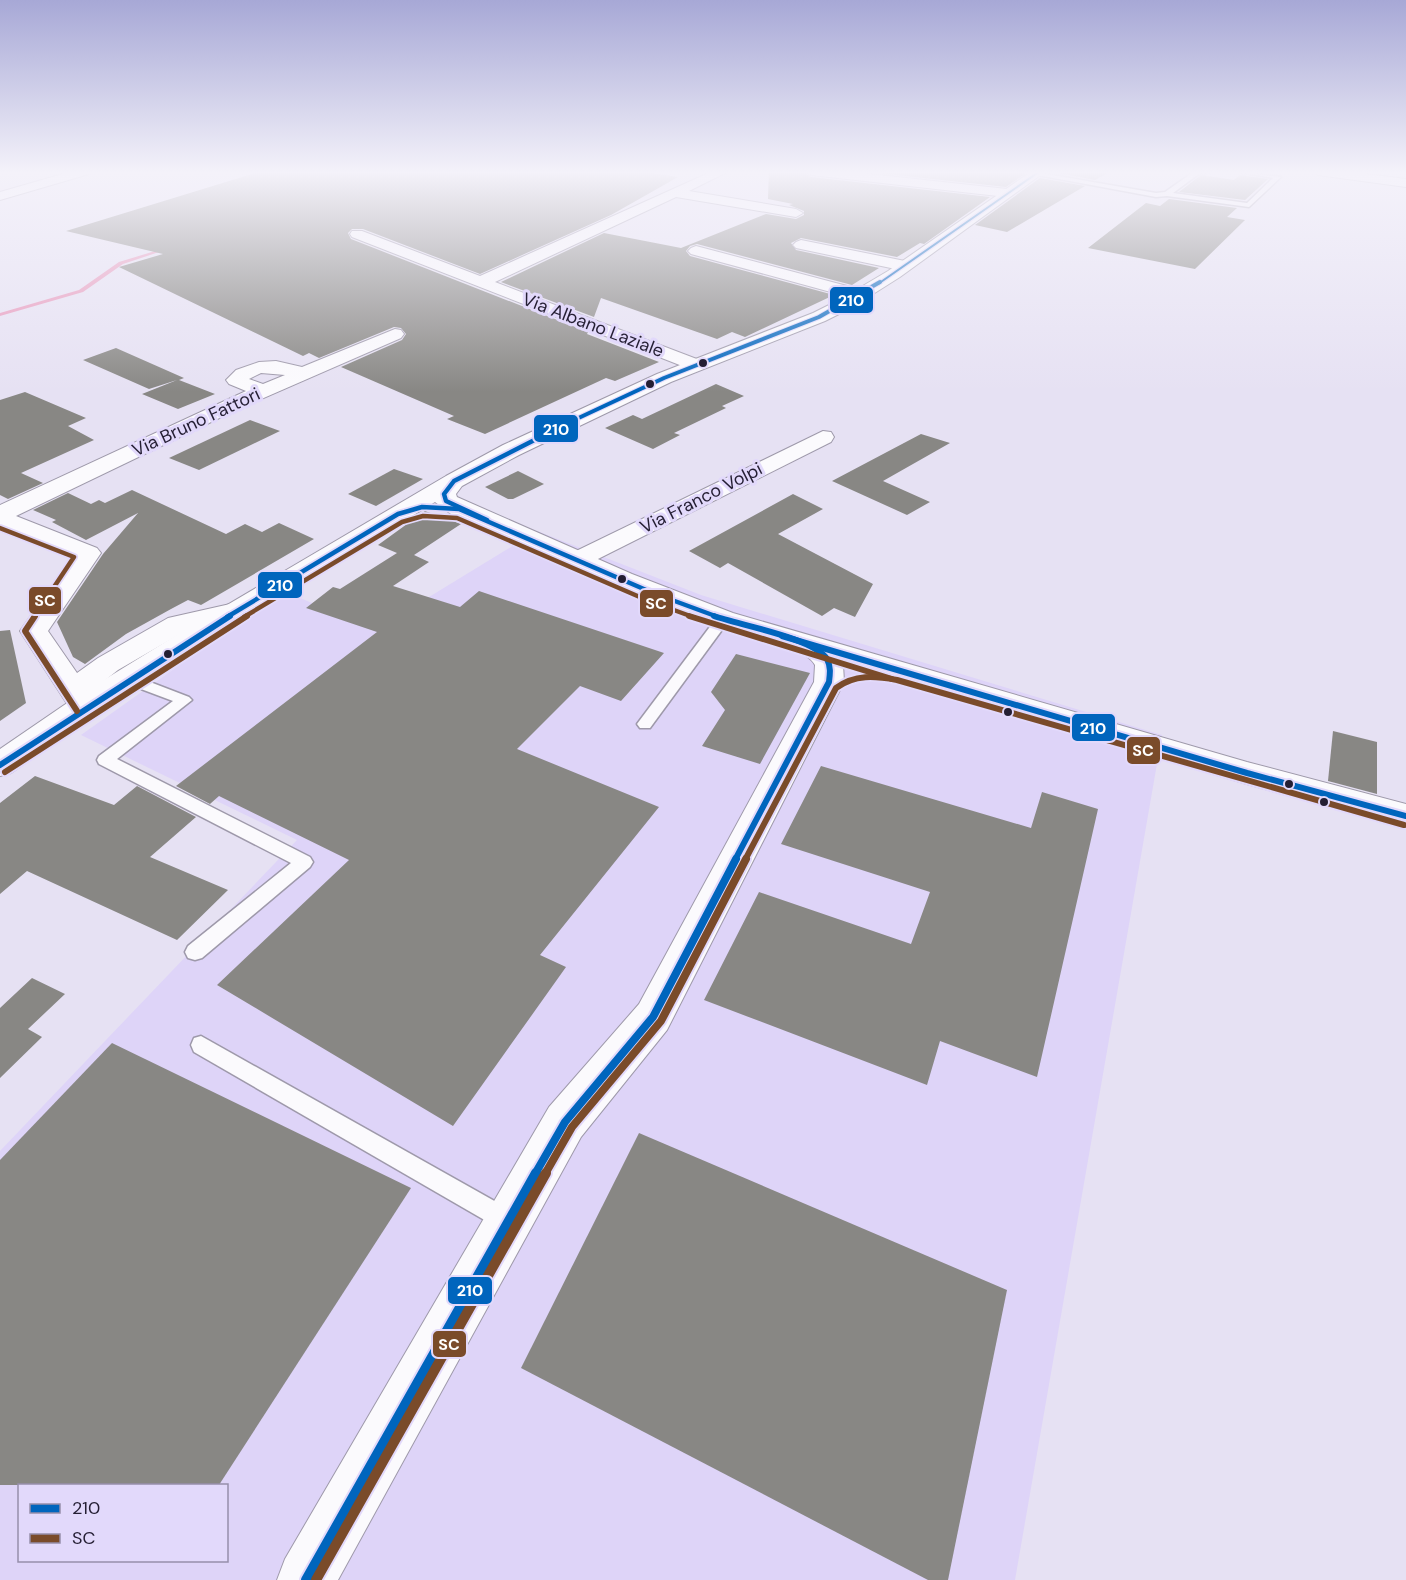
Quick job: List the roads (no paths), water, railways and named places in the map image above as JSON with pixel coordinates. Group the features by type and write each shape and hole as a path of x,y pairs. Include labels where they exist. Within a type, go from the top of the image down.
{"street":[{"name":"Via Albano Laziale","path":"385,245 695,365"},
{"path":"481,282 562,245"},
{"path":"801,245 905,266"},
{"path":"79,698 126,681 398,514 511,450 695,365 819,317 860,295 935,245"},
{"path":"696,251 860,295"},
{"name":"Via Bruno Fattori","path":"0,516 262,392 395,334"},
{"path":"262,392 236,380 245,370 262,366 281,366 302,374"},
{"name":"Via Franco Volpi","path":"579,559 823,437"},
{"path":"454,481 444,495 446,501 459,509 653,593 723,619 1406,816"},
{"path":"398,514 422,507 459,509"},
{"path":"0,516 88,553 34,631 79,698"},
{"path":"0,765 79,698 108,664 178,624 239,610"},
{"path":"797,640 819,651 827,659 831,671 829,682"},
{"path":"306,1580 565,1122 653,1017 829,682 838,672 852,668 871,667 899,671"}],"lane":[{"path":"645,724 723,619"},
{"path":"126,681 145,685 184,700 105,760 304,862 195,952"},
{"path":"201,1044 509,1221"}],"waterway":[{"path":"0,315 81,291 121,263 166,249"}]}
